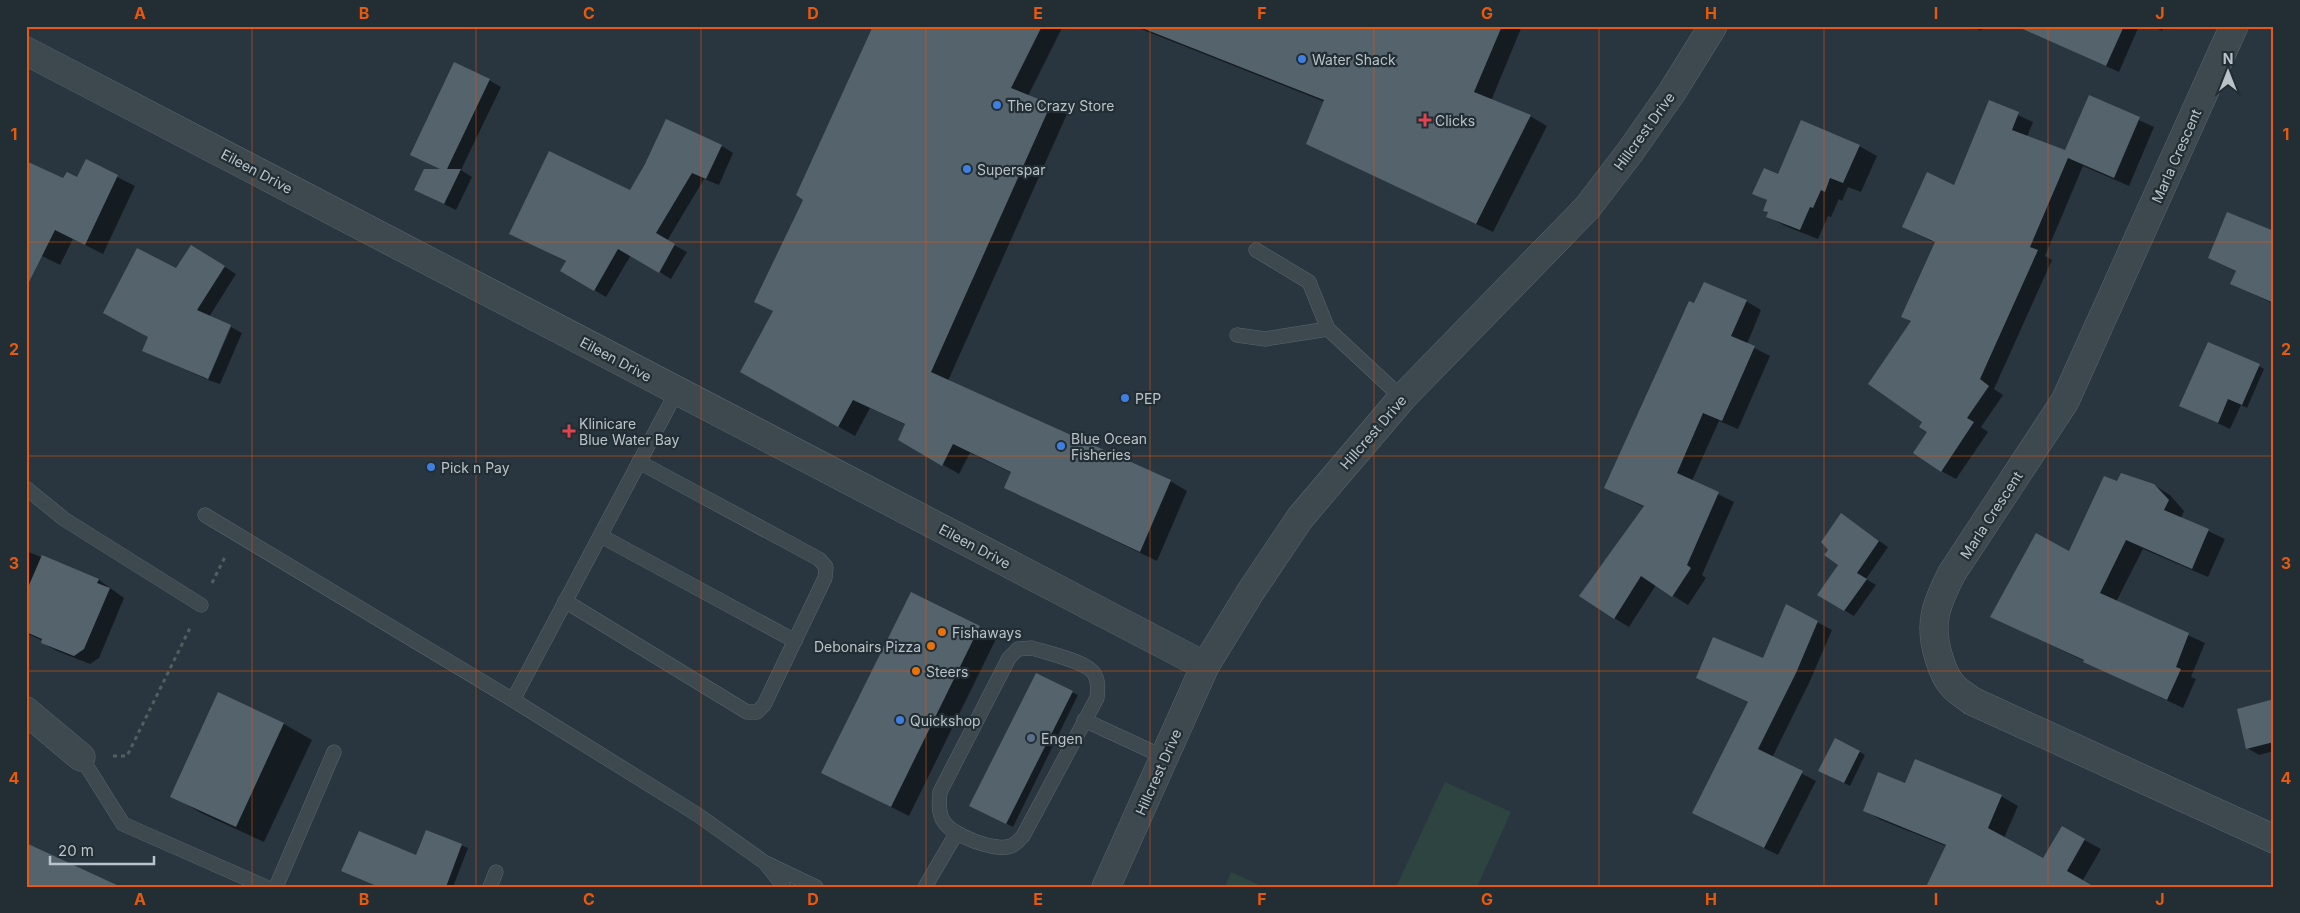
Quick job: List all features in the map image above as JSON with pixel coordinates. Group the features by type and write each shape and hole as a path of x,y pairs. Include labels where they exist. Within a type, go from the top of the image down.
{"street":[{"name":"Marla Crescent","path":"2234,26 2066,401 1952,573 1938,599 1933,622 1934,644 1942,668 1953,686 1972,701 2274,839"},
{"name":"Hillcrest Drive","path":"1106,887 1205,666 1251,590 1300,518 1402,398 1586,208 1630,152 1672,92 1710,27"},
{"name":"Eileen Drive","path":"26,51 1205,666"},
{"path":"26,711 81,758"}],"lane":[{"path":"1256,250 1309,282 1328,329 1402,398"},
{"path":"1237,335 1265,339 1328,329"},
{"path":"513,700 677,391"},
{"path":"565,601 747,712 757,712 764,706 825,578 826,567 818,559 639,462"},
{"path":"26,488 64,519 201,605"},
{"path":"205,516 513,700 698,815 764,862 816,887"},
{"path":"601,536 795,641"},
{"path":"1032,648 1079,663 1092,671 1098,684 1097,698 1023,836 1012,846 998,848 956,834 944,822 938,808 940,792 1009,658 1018,650 1032,648"},
{"path":"1084,720 1164,757"},
{"path":"276,887 334,752"},
{"path":"81,758 123,824 266,887"},
{"path":"925,887 956,834"},
{"path":"764,862 784,887"},
{"path":"490,887 496,872"}],"path":[{"path":"81,758 127,756 236,534"}],"green space":[{"path":"1445,782 1511,812 1477,887 1396,887"},
{"path":"1231,872 1264,887 1225,887"}],"building":[{"path":"873,26 1042,26 1011,88 1051,104 931,372 1171,480 1140,552 1004,488 1011,472 953,444 942,466 898,440 905,424 853,400 838,427 740,372 773,311 754,302 803,200 796,195"},
{"path":"1142,26 1502,26 1474,92 1531,115 1476,224 1306,144 1324,100 1142,28"},
{"path":"2016,26 2124,26 2106,66"},
{"path":"454,62 490,79 447,169 461,169 444,204 414,190 424,169 440,169 410,155"},
{"path":"2089,95 2140,117 2114,178 2068,158 2030,247 2038,250 1980,379 1989,386 1967,418 1974,422 1941,472 1913,453 1927,432 1919,427 1922,422 1868,384 1911,321 1901,317 1935,242 1902,227 1927,172 1954,185 1989,100 2019,112 2012,130 2065,150"},
{"path":"666,119 722,145 706,179 692,173 656,233 675,244 659,273 618,249 594,291 560,271 566,261 509,234 549,151 630,190 645,164"},
{"path":"1801,120 1860,145 1843,183 1830,178 1825,192 1821,190 1813,208 1810,207 1800,230 1766,217 1768,212 1763,211 1767,200 1752,194 1764,168 1778,174"},
{"path":"86,159 118,175 85,245 55,230 26,288 26,161 63,178 67,172 77,177"},
{"path":"2227,212 2274,231 2274,303 2230,284 2236,271 2208,258"},
{"path":"191,245 225,266 197,310 231,325 208,379 142,351 148,337 103,313 137,248 176,268"},
{"path":"1704,282 1747,300 1731,336 1755,346 1722,421 1703,413 1677,473 1719,492 1687,565 1691,568 1672,597 1641,576 1614,619 1579,596 1644,506 1604,488 1689,301 1694,303"},
{"path":"2208,342 2260,364 2242,405 2228,399 2218,423 2179,406"},
{"path":"2121,473 2154,484 2169,500 2164,510 2209,529 2192,569 2126,540 2100,593 2189,633 2176,667 2181,669 2167,700 1990,617 2036,533 2069,551 2104,476 2117,481"},
{"path":"1841,513 1879,541 1857,573 1867,579 1844,611 1817,595 1838,565 1824,555 1828,550 1821,542"},
{"path":"42,555 99,579 97,583 110,588 84,649 74,656 41,643 42,639 26,632 26,592"},
{"path":"911,592 980,626 891,807 821,773"},
{"path":"1786,604 1818,621 1796,673 1758,749 1803,771 1764,848 1692,813 1748,702 1696,678 1713,637 1763,658"},
{"path":"1036,673 1073,691 1006,824 969,806"},
{"path":"218,692 284,723 236,827 170,797"},
{"path":"2274,699 2274,742 2246,749 2237,709"},
{"path":"1835,738 1860,751 1844,783 1818,771"},
{"path":"1915,759 2002,795 1988,828 2043,858 2062,826 2085,839 2067,871 2095,887 1926,887 1946,845 1863,811 1878,772 1905,783"},
{"path":"426,830 462,844 446,887 379,887 341,871 359,831 416,855"},
{"path":"26,843 121,887 26,887"}],"place":[{"name":"Water Shack","path":"1302,59"},
{"name":"The Crazy Store","path":"997,105"},
{"name":"Clicks","path":"1425,120"},
{"name":"Superspar","path":"967,169"},
{"name":"PEP","path":"1125,398"},
{"name":"Klinicare Blue Water Bay","path":"569,431"},
{"name":"Blue Ocean Fisheries","path":"1061,446"},
{"name":"Pick n Pay","path":"431,467"},
{"name":"Fishaways","path":"942,632"},
{"name":"Debonairs Pizza","path":"931,646"},
{"name":"Steers","path":"916,671"},
{"name":"Quickshop","path":"900,720"},
{"name":"Engen","path":"1031,738"}]}
